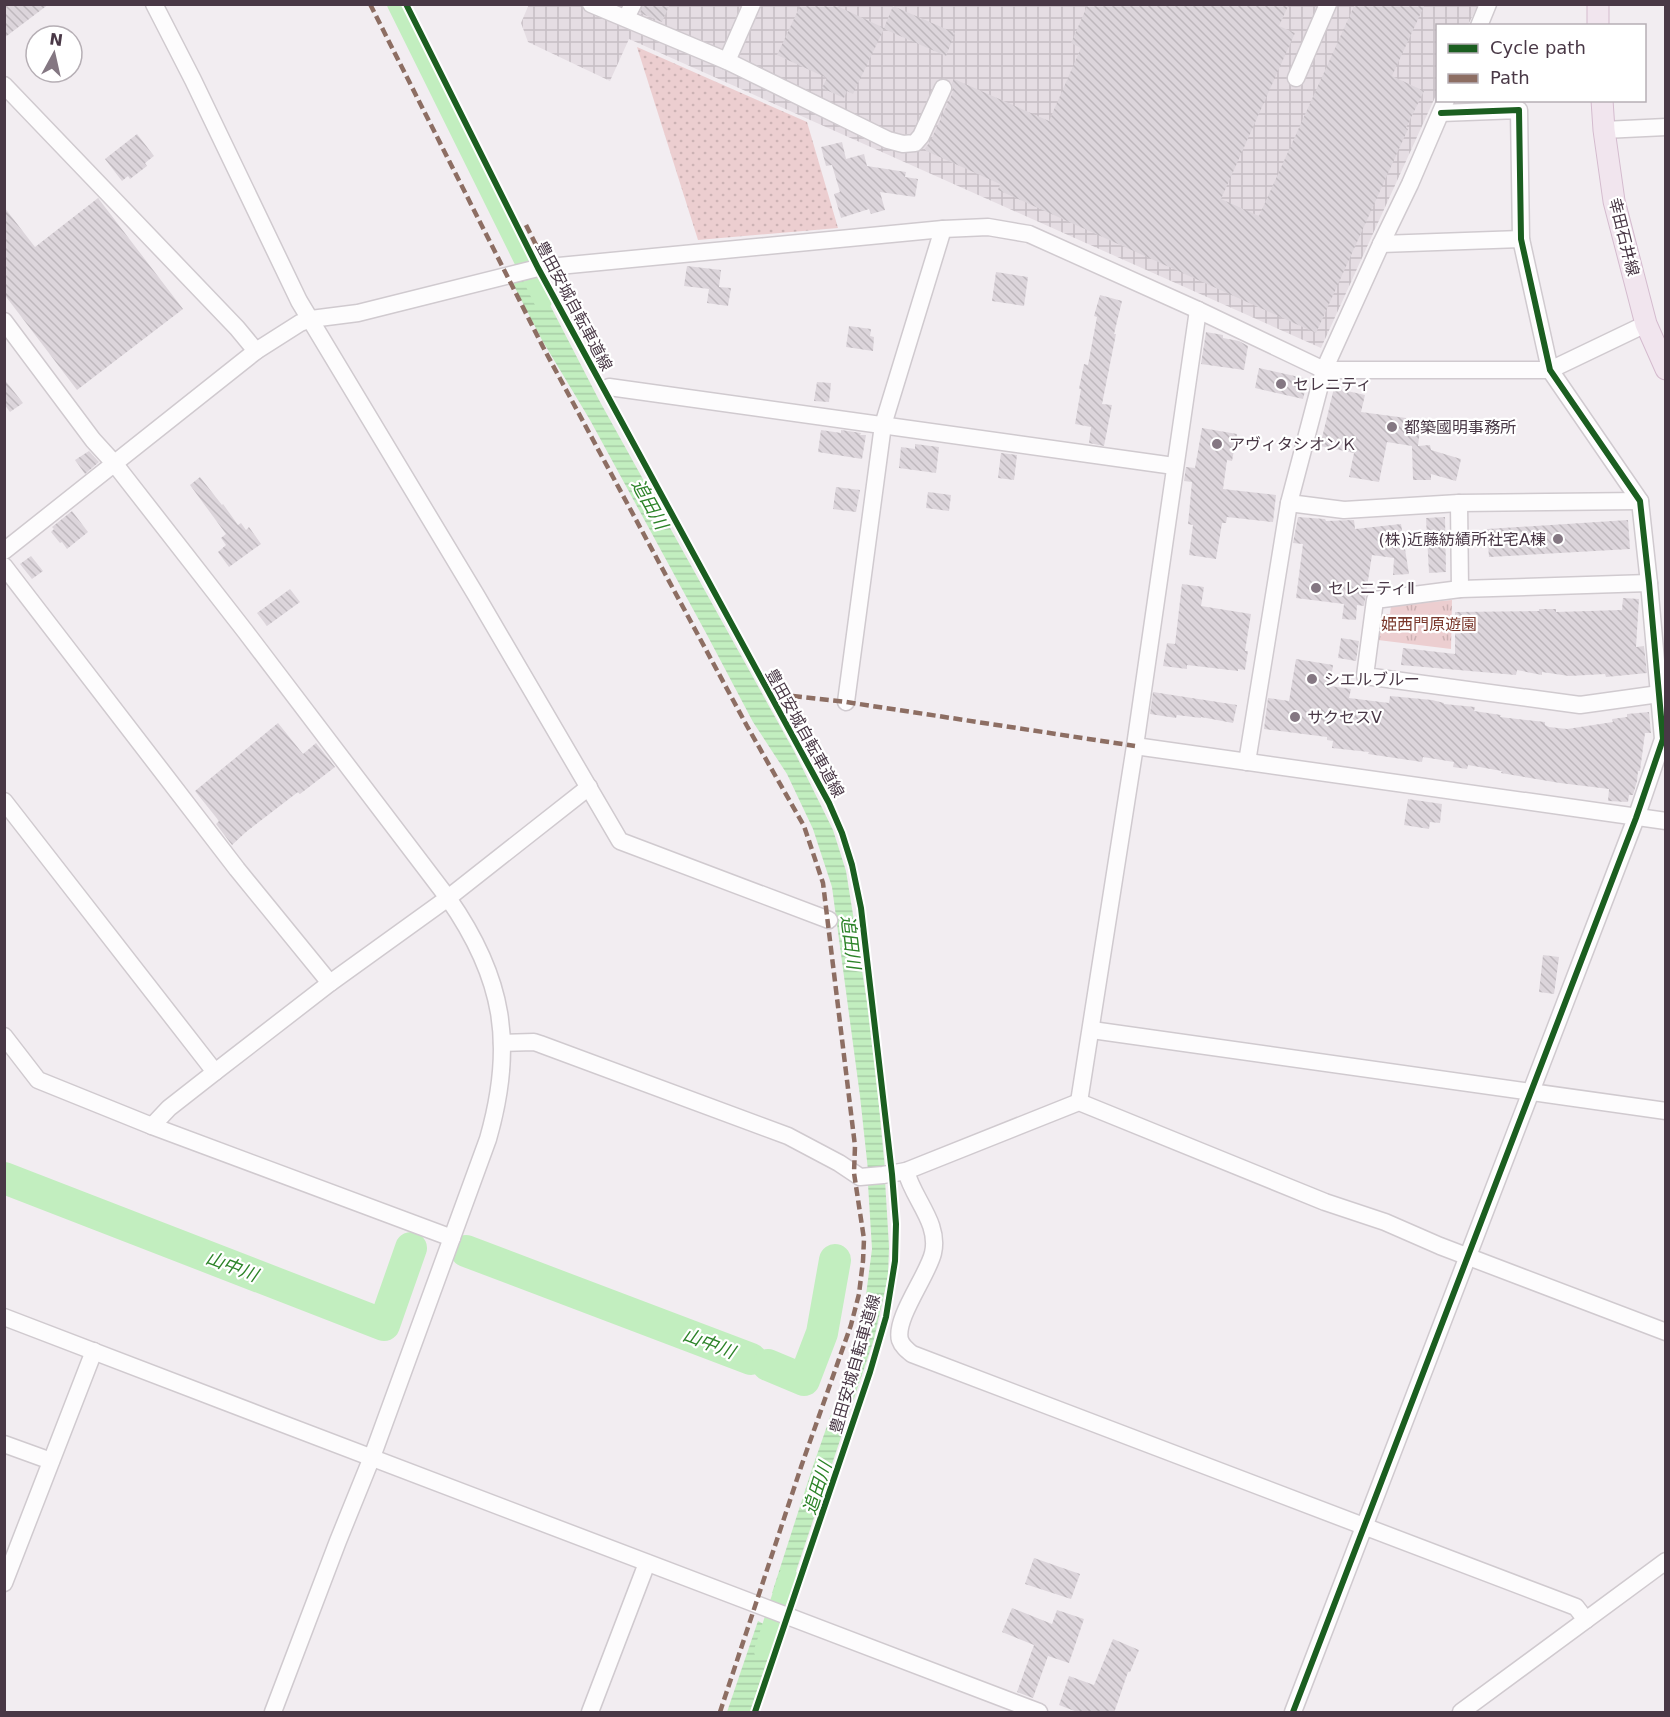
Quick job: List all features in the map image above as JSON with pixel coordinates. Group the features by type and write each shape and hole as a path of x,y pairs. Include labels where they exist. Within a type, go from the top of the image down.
{"main road":[{"path":"1598,4 1598,24"},
{"name":"幸田石井線","path":"1602,102 1614,201 1646,324 1665,369"}],"street":[{"path":"154,4 299,301 476,595 618,838 624,844 829,920"},
{"path":"591,4 630,11 888,140 903,144 915,143 921,136 943,88"},
{"path":"727,61 752,4"},
{"path":"1296,78 1328,4"},
{"path":"1480,24 1488,4"},
{"path":"4,85 237,328 256,351"},
{"path":"1247,762 1289,503 1324,370 1443,107 1519,110 1521,239 1550,370 1640,501 1664,738 1636,818 1293,1713"},
{"path":"1604,130 1665,127"},
{"path":"4,551 256,351 300,323 358,312 528,270 943,229 988,227 1029,234 1324,370 1550,370 1646,324"},
{"path":"846,702 883,425 943,229"},
{"path":"1381,244 1521,239"},
{"path":"1080,1101 1135,746 1198,310"},
{"path":"4,321 93,440 245,631 448,898 477,944 495,995 502,1043 502,1071 495,1115 453,1238 372,1457 273,1713"},
{"path":"609,387 1174,466"},
{"path":"1289,503 1344,510 1459,503 1640,501"},
{"path":"1459,503 1460,589"},
{"path":"4,566 237,869 330,983"},
{"path":"1649,583 1460,589 1375,600 1365,676 1580,705 1659,694"},
{"path":"1135,746 1665,821"},
{"path":"152,1126 169,1108 215,1072 330,983 448,898 589,786"},
{"path":"4,801 215,1072"},
{"path":"1092,1030 1665,1111"},
{"path":"4,1036 38,1080 152,1126 453,1238"},
{"path":"502,1043 534,1042 756,1124 788,1136 860,1177 906,1171 1080,1101 1314,1197 1385,1222 1440,1246 1665,1332"},
{"path":"906,1171 934,1234 930,1263 900,1327 901,1341 912,1354 1576,1607 1586,1620"},
{"path":"4,1317 759,1608 1039,1713"},
{"path":"4,1583 94,1351"},
{"path":"4,1444 51,1461"},
{"path":"1461,1713 1665,1561"},
{"path":"590,1713 647,1563"}],"shaded area":[{"path":"529,4 1478,5 1468,24 1436,24 1436,95 1321,348 629,39 610,81 528,42 521,23"}],"green space":[{"path":"637,47 807,122 838,228 698,240"},
{"name":"姫西門原遊園","path":"1452,600 1451,649 1378,640 1382,614 1390,614 1391,606"}],"water":[{"path":"536,278 599,400 794,751 833,830 846,871 872,1033 885,1169 868,1170 832,887 813,829 787,774 753,722 590,420 542,340 512,282"},
{"path":"885,1180 889,1247 888,1277 874,1339 787,1598 772,1593 849,1363 865,1303 872,1249 868,1184"},
{"path":"758,1621 777,1631 750,1712 727,1712"}],"building":[{"path":"4,4 49,4 4,38"},
{"path":"643,4 670,4 662,22 640,13"},
{"path":"801,4 833,4 884,28 893,6 955,33 946,56 884,29 853,94 847,91 844,98 822,88 827,78 777,55"},
{"path":"1088,4 1289,4 1279,26 1295,33 1221,199 1259,216 1355,4 1425,4 1392,76 1424,91 1316,333 998,190 1000,184 924,150 953,92 954,79 1049,121 1081,48 1071,43"},
{"path":"137,134 154,156 145,163 147,166 130,179 128,176 122,181 105,159"},
{"path":"842,142 846,159 864,154 867,166 906,172 905,177 918,179 915,197 880,192 885,210 871,214 869,209 841,218 834,194 840,192 832,165 826,166 821,147"},
{"path":"98,198 183,309 77,390 4,294 4,207 35,247"},
{"path":"687,266 721,270 719,287 731,288 728,306 707,303 709,289 684,286"},
{"path":"996,272 1028,277 1024,306 992,301"},
{"path":"1100,295 1122,301 1102,404 1112,405 1104,446 1089,443 1091,427 1075,424 1081,389 1079,389 1084,364 1088,365 1097,317 1094,316"},
{"path":"849,326 871,329 870,336 874,337 873,351 846,347"},
{"path":"1206,332 1223,335 1223,338 1239,341 1248,346 1244,370 1201,364"},
{"name":"セレニティ","path":"1259,368 1308,379 1303,399 1255,388"},
{"path":"4,379 23,403 10,412 4,404"},
{"path":"817,382 831,383 829,402 814,401"},
{"path":"1334,388 1365,395 1361,412 1421,420 1418,446 1430,445 1431,450 1461,459 1456,481 1431,474 1431,480 1413,480 1412,446 1387,442 1379,482 1349,477 1354,453 1320,446"},
{"path":"1202,428 1237,434 1232,461 1227,460 1223,489 1276,495 1273,522 1227,517 1226,523 1222,523 1216,559 1189,555 1193,525 1188,524 1192,482 1184,481 1186,467 1195,468"},
{"path":"821,430 841,433 841,430 866,435 862,459 818,452"},
{"path":"915,444 939,447 936,473 899,468 901,447 915,449"},
{"path":"89,451 99,462 85,474 75,460"},
{"path":"1001,453 1017,455 1014,480 998,478"},
{"path":"200,477 238,525 241,523 246,530 249,527 261,544 229,567 218,552 226,545 221,538 226,534 190,485"},
{"path":"836,487 860,490 856,512 833,509"},
{"path":"928,492 951,495 949,511 926,508"},
{"path":"72,511 88,532 67,549 51,532 54,529 52,527"},
{"path":"1298,517 1325,519 1326,521 1354,520 1355,529 1401,524 1409,574 1393,575 1394,558 1372,555 1364,606 1357,605 1356,620 1342,619 1344,604 1296,598 1303,544 1293,543"},
{"path":"1445,517 1446,572 1429,573 1426,518"},
{"name":"(株)近藤紡績所社宅A棟","path":"1628,520 1630,549 1489,557 1487,529"},
{"path":"31,556 43,571 32,579 20,564"},
{"path":"1182,584 1204,587 1201,606 1251,614 1245,651 1248,651 1245,670 1187,665 1187,669 1163,666 1167,643 1175,644"},
{"path":"290,589 300,602 267,626 257,613"},
{"path":"1623,598 1639,599 1636,647 1644,646 1647,673 1606,677 1605,674 1569,676 1542,672 1542,675 1517,670 1516,675 1401,665 1403,648 1455,654 1455,612 1539,611 1539,609 1556,609 1556,612 1622,610"},
{"path":"1341,638 1359,641 1356,661 1338,658"},
{"path":"1296,659 1333,665 1330,686 1351,689 1349,698 1389,703 1390,696 1432,700 1444,704 1475,707 1474,711 1501,715 1500,717 1545,722 1545,725 1549,727 1567,729 1613,722 1612,719 1627,717 1627,714 1649,712 1651,733 1645,733 1640,771 1638,771 1633,795 1629,795 1628,802 1608,801 1609,789 1501,773 1502,771 1468,765 1467,769 1453,767 1454,762 1423,757 1422,762 1332,748 1333,741 1327,740 1327,737 1264,729 1268,698 1289,701"},
{"path":"1153,692 1237,705 1233,723 1201,717 1177,715 1176,718 1150,714"},
{"path":"278,723 303,754 316,743 335,767 300,794 298,792 232,845 216,824 219,821 195,791"},
{"path":"1408,799 1442,804 1440,823 1430,822 1429,829 1404,825"},
{"path":"1543,955 1559,957 1554,994 1539,992"},
{"path":"1034,1558 1080,1574 1071,1599 1025,1584"},
{"path":"1012,1608 1052,1624 1057,1610 1084,1619 1069,1663 1048,1656 1033,1698 1017,1692 1034,1645 1002,1632"},
{"path":"1113,1639 1139,1650 1128,1672 1114,1713 1080,1713 1059,1705 1069,1676 1094,1685"}],"waterway":[{"name":"追田川","path":"396,4 543,301"},
{"name":"山中川","path":"4,1178 384,1325 411,1248"},
{"name":"山中川","path":"466,1251 751,1359"},
{"name":"山中川","path":"768,1365 804,1380 822,1333 835,1260"},
{"name":"追田川","path":"763,1651 788,1575"}],"marked path":[{"path":"370,4 543,347 747,726 804,826 823,883 855,1146 854,1173 864,1239 859,1294 851,1325 801,1467 720,1712"},
{"path":"526,225 553,279"},
{"path":"771,686 775,694 846,702 1135,746"}],"cycle path":[{"name":"豊田安城自転車道線","path":"406,4 538,268 829,803 852,865 861,908 892,1174 896,1224 895,1261 886,1317 870,1372 755,1712"},
{"path":"1293,1712 1636,818 1663,739 1640,501 1550,370 1521,239 1519,110 1441,113"}],"place":[{"name":"セレニティ","path":"1281,384"},
{"name":"都築國明事務所","path":"1392,427"},
{"name":"アヴィタシオンＫ","path":"1217,444"},
{"name":"(株)近藤紡績所社宅A棟","path":"1558,539"},
{"name":"セレニティⅡ","path":"1316,588"},
{"name":"シエルブルー","path":"1312,679"},
{"name":"サクセスⅤ","path":"1295,717"}]}
